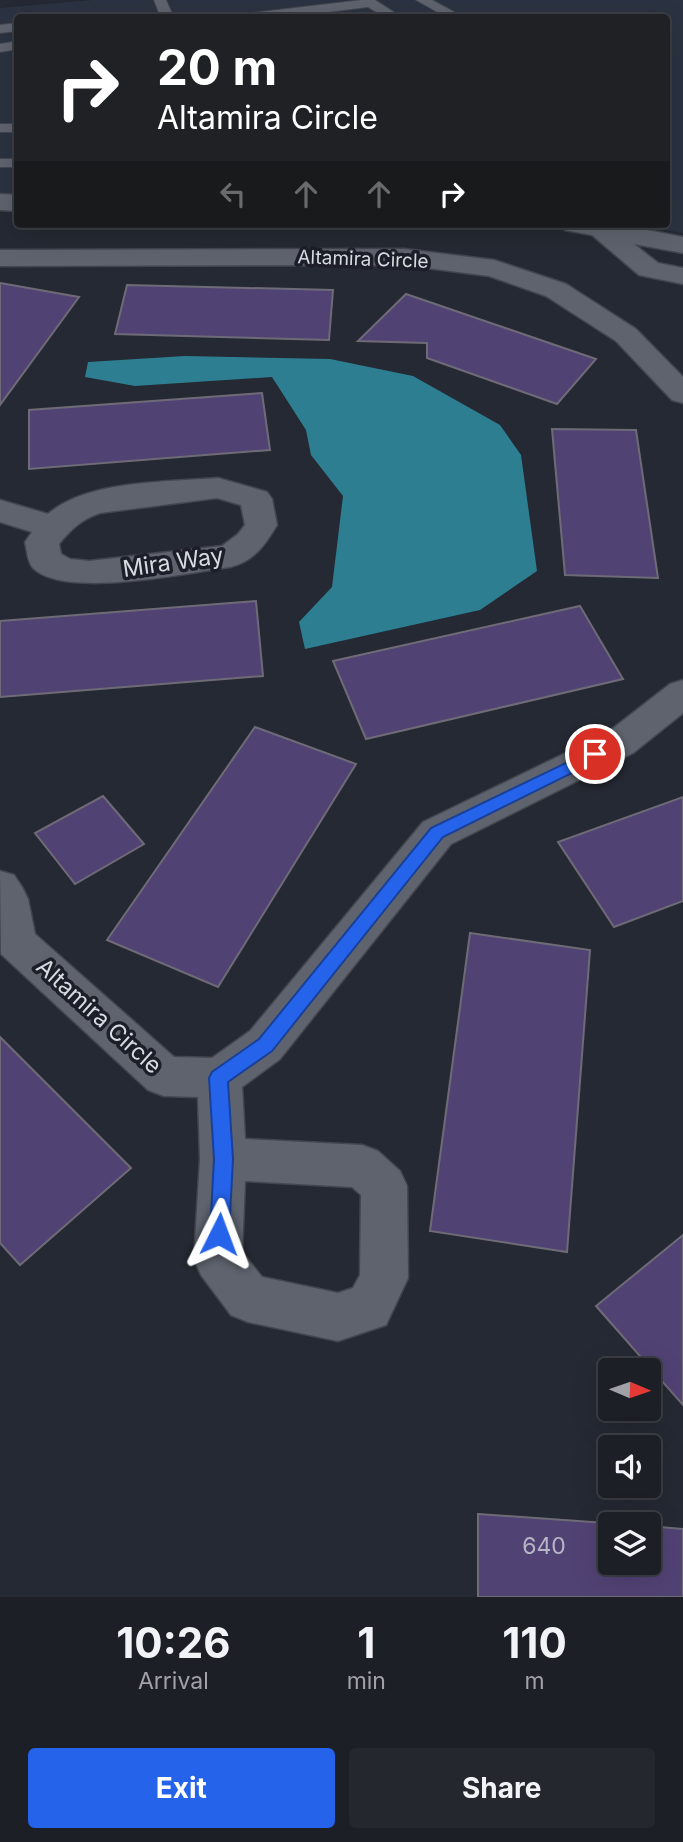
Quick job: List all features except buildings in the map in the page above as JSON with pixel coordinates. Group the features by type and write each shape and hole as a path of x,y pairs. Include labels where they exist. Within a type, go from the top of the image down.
{"street":[{"path":"592,228 683,245"},
{"path":"601,230 649,269 683,276"},
{"name":"Altamira Circle","path":"0,258 404,257 494,268 556,290 626,335 683,394"},
{"name":"Mira Way","path":"218,488 256,499 261,525 250,542 230,556 89,573 62,570 45,560 43,542 55,526 79,509 119,500 218,488"},
{"path":"0,511 55,526"},
{"path":"223,1159 219,1078 265,1045 437,833 620,743 683,692"},
{"name":"Altamira Circle","path":"0,887 8,899 16,943 164,1076 219,1078"}],"lane":[{"path":"242,10 398,0"},
{"path":"422,0 451,14"},
{"path":"370,3 390,14"}],"shaded area":[{"path":"92,0 683,0 683,233 651,228 670,228 670,14 14,14 14,195 0,194 0,8"}],"water":[{"path":"185,356 330,359 413,376 500,425 521,455 537,571 480,610 305,649 299,622 332,587 343,496 311,455 306,430 272,377 135,386 85,377 88,362"}],"route":[{"path":"219,1234 223,1159 219,1078 265,1045 437,833 595,754"}]}
